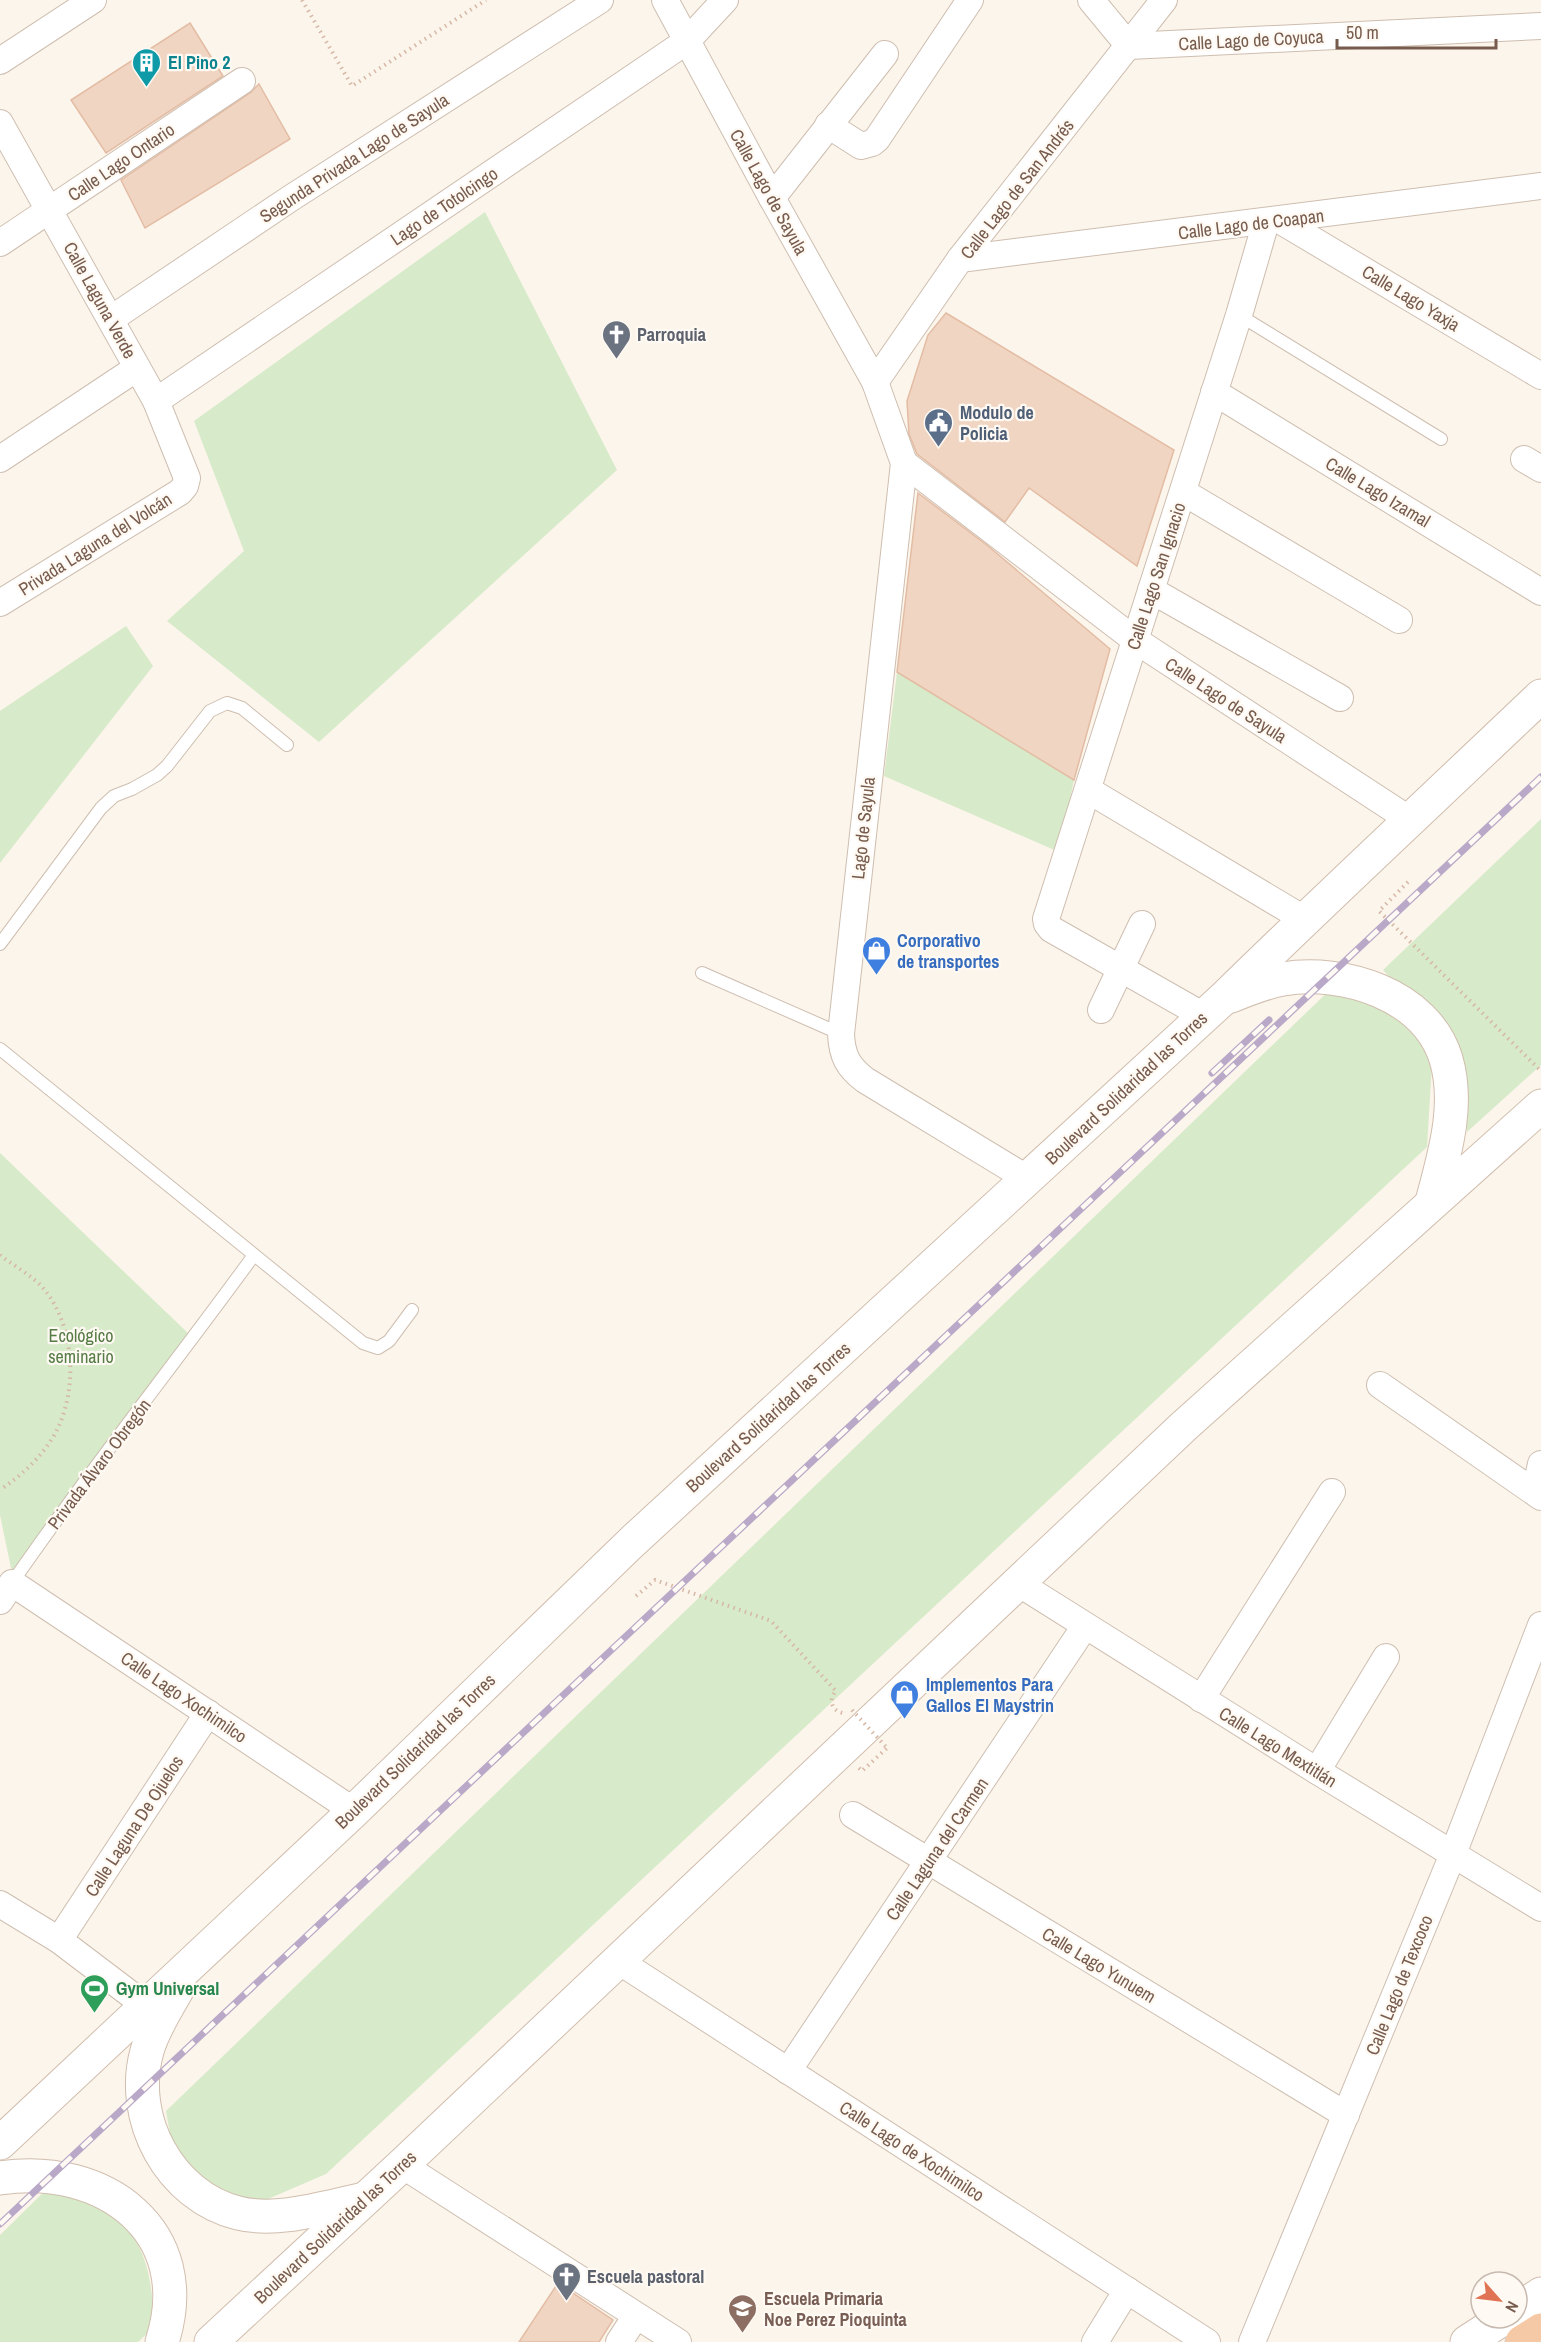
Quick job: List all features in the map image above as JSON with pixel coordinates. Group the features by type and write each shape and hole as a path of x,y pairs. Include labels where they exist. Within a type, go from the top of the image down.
{"highway":[{"path":"1522,2342 1541,2330"}],"main road":[{"name":"Boulevard Solidaridad las Torres","path":"0,2143 354,1811 633,1541 1214,1007 1541,696"},
{"path":"1214,1007 1263,984 1283,979 1324,978 1378,990 1396,998 1412,1010 1438,1041 1446,1058 1449,1078 1451,1117 1432,1202"},
{"name":"Boulevard Solidaridad las Torres","path":"211,2342 402,2166 617,1960 1183,1427 1541,1106"},
{"path":"192,1962 152,2035 143,2072 144,2109 156,2144 165,2160 190,2189 221,2207 239,2214 256,2216 289,2214 365,2199"},
{"path":"0,2178 35,2175 57,2177 99,2191 136,2214 150,2229 161,2248 166,2265 170,2286 170,2308 162,2342"},
{"path":"1467,2342 1486,2330"}],"street":[{"path":"0,61 93,0"},
{"name":"Segunda Privada Lago de Sayula","path":"111,319 291,198 600,0"},
{"name":"Calle Lago de Sayula","path":"665,0 875,382"},
{"name":"Lago de Totolcingo","path":"156,401 687,41 724,0"},
{"path":"828,125 861,146 878,139 970,0"},
{"path":"1091,0 1129,46"},
{"name":"Calle Lago de San Andrés","path":"875,382 960,259 1164,0"},
{"name":"Calle Lago de Coyuca","path":"1129,46 1541,27"},
{"path":"772,198 885,54"},
{"name":"Calle Lago Ontario","path":"0,243 242,81"},
{"name":"Calle Laguna Verde","path":"0,123 156,401 186,474 186,483"},
{"name":"Calle Lago de Coapan","path":"960,259 1541,186"},
{"name":"Calle Lago San Ignacio","path":"1121,969 1051,929 1047,924 1047,919 1239,315 1274,221"},
{"name":"Calle Lago Yaxja","path":"1274,221 1541,376"},
{"path":"0,459 137,368"},
{"name":"Lago de Sayula","path":"875,382 904,462 841,1034 843,1056 855,1072 865,1080 1028,1179"},
{"name":"Calle Lago Izamal","path":"1214,392 1541,592"},
{"name":"Calle Lago de Sayula","path":"904,462 1135,640 1410,820"},
{"name":"Privada Laguna del Volcán","path":"0,603 180,492 186,483"},
{"path":"1183,492 1399,620"},
{"path":"1151,590 1340,698"},
{"path":"1088,790 1304,919"},
{"path":"1101,1010 1142,924"},
{"path":"1121,969 1214,1007"},
{"path":"1380,1385 1538,1495 1541,1464"},
{"path":"1202,1699 1332,1492"},
{"name":"Calle Lago Mextitlán","path":"1018,1583 1317,1771 1541,1908"},
{"name":"Calle Lago Xochimilco","path":"6,1592 208,1713 354,1811"},
{"name":"Calle Lago de Texcoco","path":"1252,2342 1453,1854 1541,1625"},
{"name":"Calle Laguna del Carmen","path":"788,2071 1085,1626"},
{"path":"1317,1771 1386,1657"},
{"name":"Calle Laguna De Ojuelos","path":"59,1940 208,1713"},
{"name":"Calle Lago Yunuem","path":"853,1815 1346,2115"},
{"path":"1,1907 59,1940 146,2006"},
{"name":"Calle Lago de Xochimilco","path":"617,1960 1207,2342"},
{"path":"402,2166 678,2342"},
{"path":"1095,2342 1127,2290"},
{"path":"619,2342 636,2316"}],"lane":[{"path":"1239,315 1441,439"},
{"path":"0,944 101,808 114,796 157,775 167,766 210,711 227,703 242,708 287,745"},
{"path":"702,973 841,1034"},
{"path":"0,1049 363,1342 378,1348 389,1341 412,1310"},
{"name":"Privada Álvaro Obregón","path":"6,1592 62,1512 254,1255"}],"path":[{"path":"302,0 352,86 486,0"},
{"path":"1408,882 1379,911 1541,1071"},
{"path":"0,1255 44,1288 57,1310 65,1333 70,1363 70,1385 63,1414 49,1444 24,1474 0,1490"},
{"path":"636,1596 655,1580 771,1621 836,1691 831,1700 835,1710 843,1713 852,1710 887,1748 862,1771"}],"green space":[{"path":"485,212 617,470 319,742 167,621 244,551 194,421"},
{"path":"126,626 153,666 0,863 0,711"},
{"path":"897,672 1074,780 1059,852 884,776"},
{"path":"1541,819 1541,1065 1467,1132 1461,1055 1383,970"},
{"path":"1337,983 1357,987 1433,1046 1427,1147 326,2174 240,2211 177,2175 166,2111"},
{"name":"Ecológico seminario","path":"0,1153 191,1336 12,1573 0,1515"},
{"path":"55,2181 118,2219 137,2242 143,2255 150,2284 154,2327 138,2342 0,2342 0,2235"}],"building":[{"name":"El Pino 2","path":"190,23 223,76 106,153 71,100"},
{"path":"259,84 290,139 145,228 121,180 250,93"},
{"path":"946,313 1174,450 1137,566 1029,488 1005,522 917,454 909,434 907,401 928,335"},
{"path":"918,493 988,546 1110,649 1074,780 897,672"},
{"name":"Escuela pastoral","path":"558,2283 613,2320 599,2342 519,2342"}],"railway":[{"path":"0,2224 1541,777"},
{"path":"1212,1073 1269,1020"}],"place":[{"name":"El Pino 2","path":"147,88"},
{"name":"Parroquia","path":"616,360"},
{"name":"Modulo de Policia","path":"939,448"},
{"name":"Corporativo de transportes","path":"876,976"},
{"name":"Implementos Para Gallos El Maystrin","path":"905,1720"},
{"name":"Gym Universal","path":"95,2014"},
{"name":"Escuela pastoral","path":"566,2302"},
{"name":"Escuela Primaria Noe Perez Pioquinta","path":"743,2334"}]}
